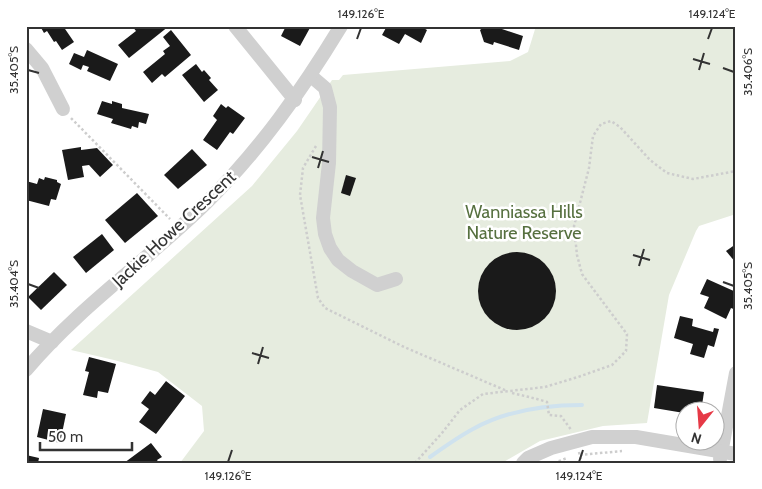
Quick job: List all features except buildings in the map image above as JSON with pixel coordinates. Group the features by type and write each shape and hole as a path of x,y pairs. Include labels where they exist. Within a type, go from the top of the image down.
{"street":[{"path":"235,26 295,100"},
{"name":"Jackie Howe Crescent","path":"26,370 99,297 205,204 243,164 295,100 341,26"},
{"path":"26,49 42,68 63,109"},
{"path":"311,76 325,88 330,107 329,163 323,218 325,234 330,248 338,260 352,271 377,285 396,278"},
{"path":"26,331 52,342"},
{"path":"726,455 736,373"},
{"path":"523,463 528,458 551,448 592,437 631,444 726,455 736,462"},
{"path":"538,463 564,452 593,445 631,444"}],"path":[{"path":"63,109 173,222"},
{"path":"415,463 442,434 460,410 483,394 545,387 612,365 626,352 627,334 582,274 576,245 574,226 589,168 593,136 601,124 612,121 620,127 650,160 667,173 693,179 736,170"},
{"path":"547,402 548,412"},
{"path":"580,455 631,444"},
{"path":"554,463 571,457"}],"green space":[{"name":"Wanniassa Hills Nature Reserve","path":"536,26 736,26 736,214 699,226 696,231 669,295 647,423 603,426 540,441 502,463 180,463 204,431 202,406 158,372 71,350 252,186 297,131 332,80 339,80 343,75 510,61 528,52"}],"waterway":[{"path":"430,457 467,432 499,417 526,410 582,405"}]}
